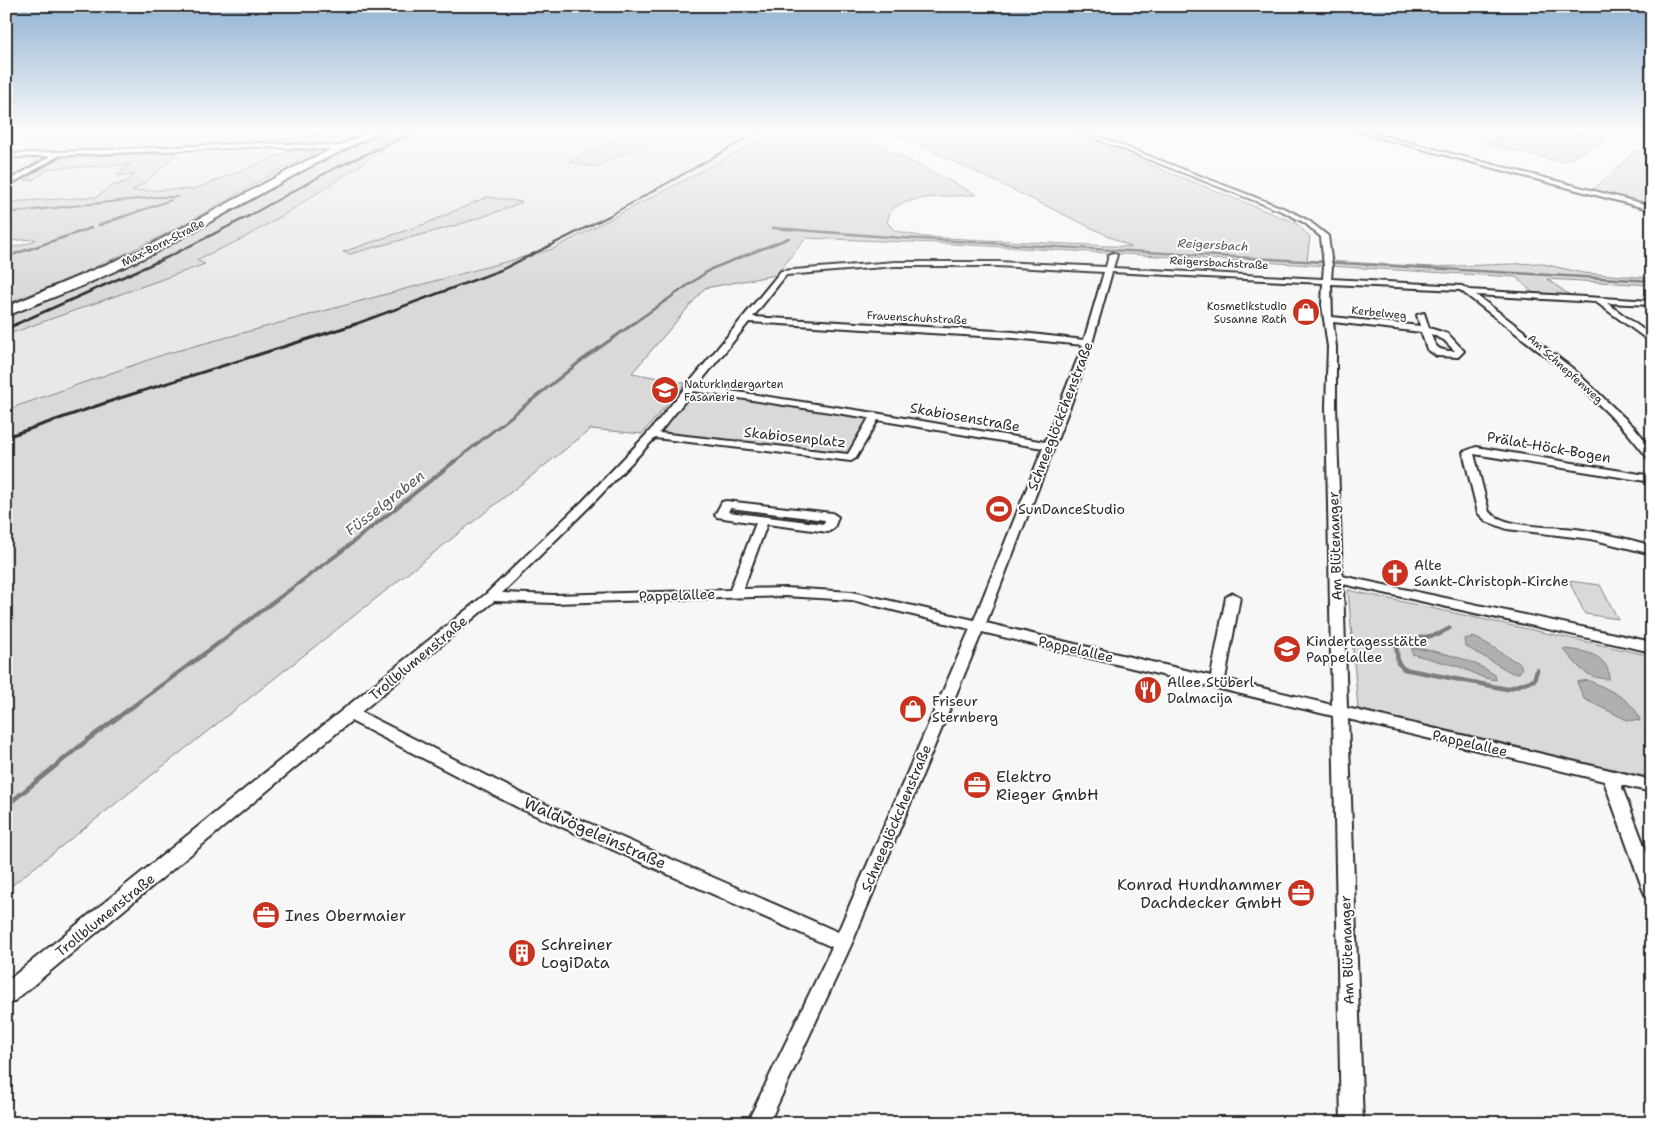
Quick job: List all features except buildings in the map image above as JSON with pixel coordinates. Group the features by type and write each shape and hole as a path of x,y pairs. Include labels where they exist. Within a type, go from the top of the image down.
{"main road":[{"name":"Max-Born-Straße","path":"6,307 158,241 260,184"},
{"name":"Max-Born-Straße","path":"6,312 139,256 270,184"}],"street":[{"name":"Am Blütenanger","path":"1215,184 1286,211 1307,222 1324,236 1328,270 1328,319 1332,348 1330,406 1352,1123"},
{"path":"1559,184 1652,208"},
{"name":"Schneeglöckchenstraße","path":"758,1123 843,943 978,626 1088,343 1113,255"},
{"name":"Reigersbachstraße","path":"784,273 895,264 1328,270 1462,288 1469,292 1652,303"},
{"name":"Trollblumenstraße","path":"6,996 491,597 587,503 652,435 784,273"},
{"name":"Am Schnepfenweg","path":"1469,292 1528,336 1572,374 1631,430 1652,456"},
{"path":"1597,299 1652,340"},
{"name":"Kerbelweg","path":"1328,319 1426,331 1421,315"},
{"name":"Frauenschuhstraße","path":"745,319 1014,335 1088,343"},
{"path":"691,388 875,416"},
{"name":"Skabiosenstraße","path":"875,416 1049,446"},
{"name":"Skabiosenplatz","path":"652,435 851,458 875,416"},
{"name":"Prälat-Höck-Bogen","path":"1652,479 1486,451 1476,450 1468,452 1484,513 1490,519 1501,523 1553,530 1652,550"},
{"path":"726,504 832,517 828,528 763,520 721,515 726,504"},
{"path":"735,594 763,520"},
{"path":"1336,579 1652,647"},
{"name":"Pappelallee","path":"491,597 554,599 785,592 845,596 1652,786"},
{"path":"1217,683 1234,597"},
{"name":"Waldvögeleinstraße","path":"350,714 525,803 843,943"},
{"path":"1610,776 1652,890"}],"shaded area":[{"path":"17,184 208,184 180,195 6,211 6,190"},
{"path":"121,184 143,184 132,191 195,189 208,184 255,184 158,238 94,268 6,304 6,251 36,239 6,241 6,202 97,197 110,187"},
{"path":"274,184 331,184 242,239 196,260 205,264 6,335 6,315 66,291"},
{"path":"319,184 678,184 553,249 165,354 6,410 6,335 196,267 195,260 222,248"},
{"path":"678,184 955,184 977,195 945,196 907,202 891,211 887,222 895,231 924,237 1131,247 1000,184 1197,184 1296,223 1310,237 1307,260 1433,267 1539,263 1583,273 1652,278 1652,285 1547,279 1571,296 1533,293 1516,277 936,243 806,238 776,275 705,288 632,373 685,383 642,434 591,429 6,890 6,410 165,354 553,249"},
{"path":"1599,184 1652,184 1652,207 1591,191"},
{"path":"487,197 522,202 480,218 437,231 350,254 343,252 425,224"},
{"path":"693,392 870,416 847,456 659,434"},
{"path":"1569,581 1600,585 1618,619 1585,614"},
{"path":"1348,590 1652,656 1652,778 1358,709"},
{"path":"1473,637 1520,663 1522,669 1519,673 1512,673 1465,646 1464,639"},
{"path":"1412,648 1434,651 1466,660 1495,675 1496,680 1484,678 1460,667 1412,654"},
{"path":"1563,649 1594,655 1605,664 1609,679 1587,674"},
{"path":"1588,680 1626,701 1633,707 1640,721 1627,720 1584,699 1577,682"}],"waterway":[{"path":"6,213 157,197 177,197"},
{"path":"122,217 171,200"},
{"path":"99,225 125,216"},
{"path":"6,257 91,228"},
{"name":"Reigersbach","path":"773,228 902,238 1652,281"},
{"name":"Füsselgraben","path":"631,325 711,269 789,238"},
{"name":"Füsselgraben","path":"454,462 582,360 633,324"},
{"name":"Füsselgraben","path":"229,635 338,554 455,461"},
{"path":"1438,634 1450,628"},
{"name":"Füsselgraben","path":"6,806 90,738 231,634"},
{"path":"1438,634 1396,643 1398,663 1404,669 1507,689 1534,680 1537,670"}],"railway":[{"path":"247,217 307,184"},
{"path":"607,217 666,184"},
{"path":"14,325 168,257 249,216"},
{"path":"354,325 501,270 607,217"},
{"path":"6,329 17,324"},
{"path":"6,437 120,398 354,325"}],"place":[{"name":"Kosmetikstudio Susanne Rath","path":"1306,312"},
{"name":"Naturkindergarten Fasanerie","path":"665,390"},
{"name":"SunDanceStudio","path":"999,509"},
{"name":"Alte Sankt-Christoph-Kirche","path":"1395,573"},
{"name":"Kindertagesstätte Pappelallee","path":"1287,649"},
{"name":"Allee Stüberl Dalmacija","path":"1148,690"},
{"name":"Friseur Sternberg","path":"913,709"},
{"name":"Elektro Rieger GmbH","path":"977,785"},
{"name":"Konrad Hundhammer Dachdecker GmbH","path":"1301,893"},
{"name":"Ines Obermaier","path":"266,915"},
{"name":"Schreiner LogiData","path":"522,953"}]}
